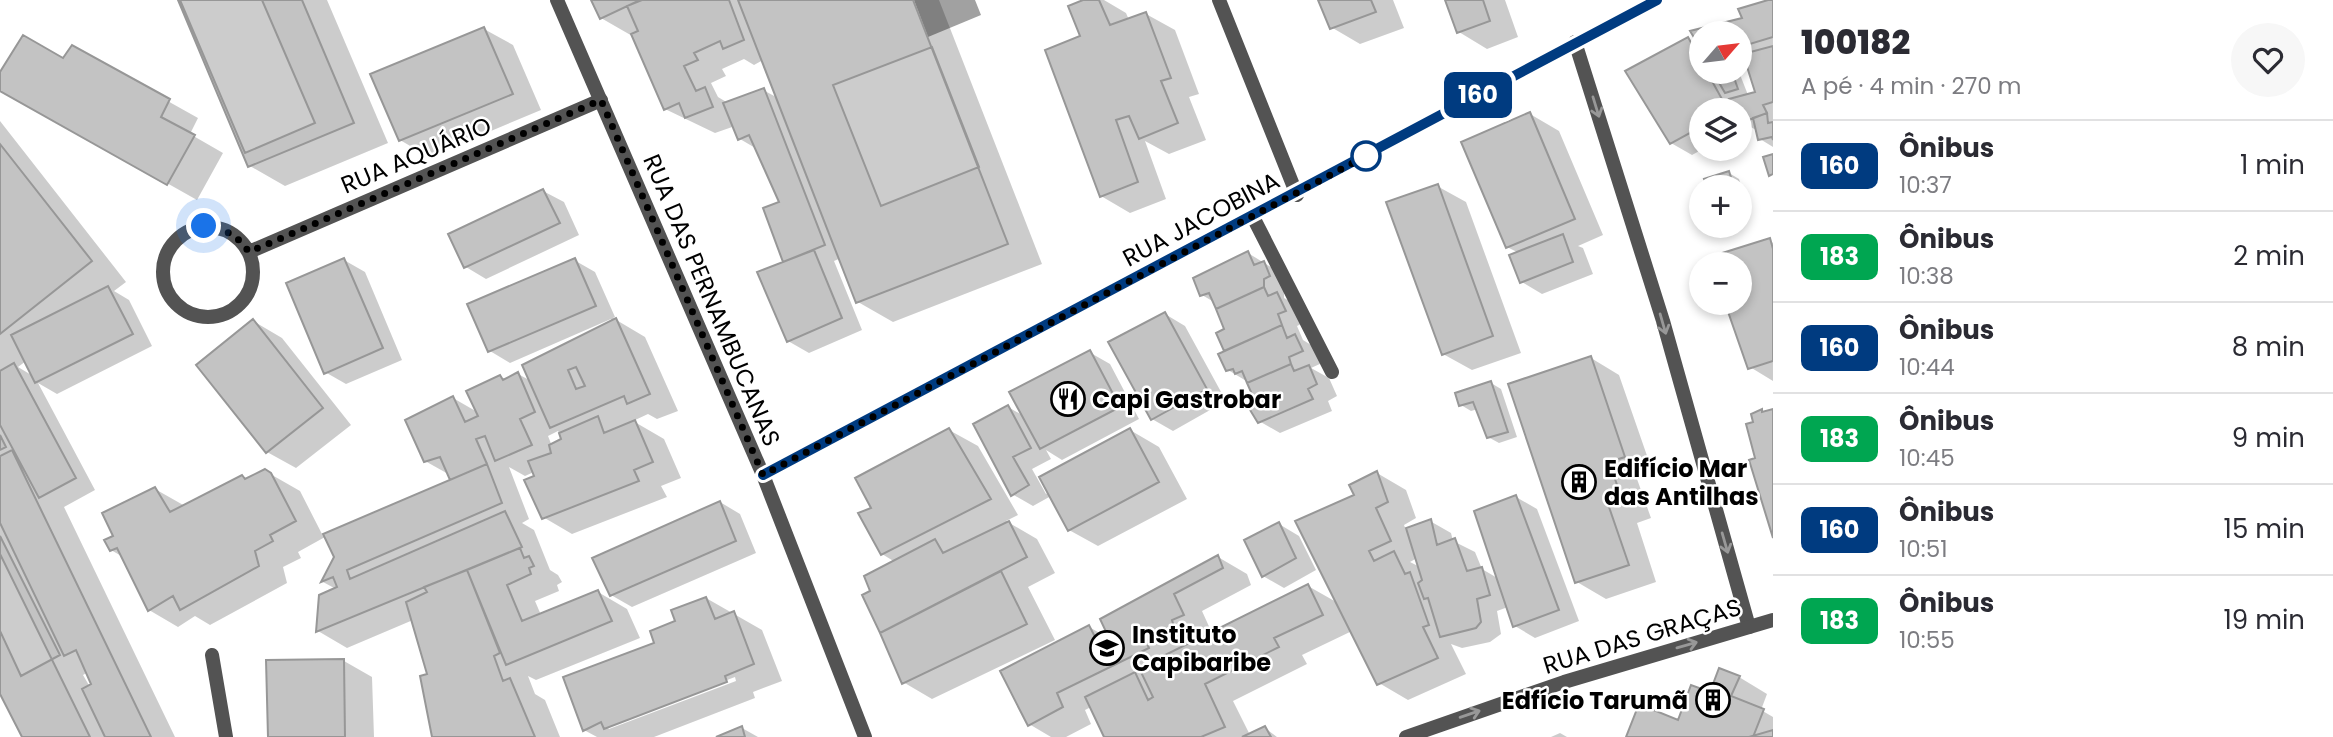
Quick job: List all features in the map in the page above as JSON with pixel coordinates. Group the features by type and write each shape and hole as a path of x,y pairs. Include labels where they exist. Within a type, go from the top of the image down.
{"street":[{"name":"RUA DAS PERNAMBUCANAS","path":"557,0 763,475 865,737"},
{"path":"1219,0 1297,195"},
{"name":"RUA JACOBINA","path":"763,475 1297,195 1575,41 1657,0"},
{"path":"1575,41 1662,321 1749,627"},
{"name":"RUA AQUÁRIO","path":"249,252 601,100"},
{"path":"1254,217 1332,372"},
{"path":"204,226 226,229 239,239 249,252 253,267 252,283 236,308 216,316 201,317 186,312 169,295 163,280 166,254 174,241 189,230 204,226"},
{"name":"RUA DAS GRAÇAS","path":"1406,737 1564,682 1773,620"},
{"path":"212,655 226,737"}],"shaded area":[{"path":"914,0 975,0 981,15 928,37"}],"building":[{"path":"178,0 302,0 354,123 248,167"},
{"path":"180,0 262,0 315,123 245,153"},
{"path":"591,0 640,0 600,19"},
{"path":"642,0 729,0 744,40 723,49 720,41 694,53 698,60 684,66 696,91 705,87 713,107 685,118 679,103 664,110 631,34 638,31 627,6"},
{"path":"738,0 913,0 1008,244 856,303"},
{"path":"1083,0 1099,0 1110,25 1146,12 1171,78 1161,81 1178,123 1139,139 1129,116 1116,120 1138,182 1100,197 1045,50 1080,36 1068,6"},
{"path":"1318,0 1371,0 1376,12 1330,29"},
{"path":"1445,0 1483,0 1490,21 1457,33"},
{"path":"1773,0 1773,37 1752,43 1752,21 1730,21 1742,18 1738,9"},
{"path":"484,27 513,94 399,141 370,74"},
{"path":"23,35 63,58 72,45 170,99 161,117 195,135 167,185 0,91 0,72"},
{"path":"1688,37 1689,84 1714,84 1721,98 1689,98 1689,134 1670,144 1625,71"},
{"path":"1773,46 1773,102 1763,105 1767,113 1752,119 1752,98 1733,98 1755,92 1752,82 1752,52"},
{"path":"932,47 979,167 881,206 833,85"},
{"path":"1720,84 1736,84 1738,89 1725,93"},
{"path":"764,88 825,245 783,262 763,208 779,202 749,135 738,140 723,103"},
{"path":"1530,112 1575,219 1506,248 1461,142"},
{"path":"1767,113 1768,123 1773,122 1773,140 1772,137 1758,140 1753,118"},
{"path":"0,144 92,261 0,334"},
{"path":"1773,154 1773,174 1769,176 1763,157"},
{"path":"1438,184 1493,336 1442,355 1386,202"},
{"path":"543,189 560,223 464,268 448,234"},
{"path":"1563,234 1573,262 1520,283 1509,255"},
{"path":"1770,238 1773,249 1773,361 1748,369 1729,315 1752,315 1752,252 1726,252"},
{"path":"814,250 842,318 787,342 757,272"},
{"path":"1248,251 1254,265 1264,261 1270,276 1264,279 1264,287 1216,309 1209,293 1200,296 1193,278"},
{"path":"344,258 383,348 324,374 286,283"},
{"path":"575,258 596,306 488,352 467,304"},
{"path":"108,286 133,334 35,383 11,335"},
{"path":"1264,287 1268,296 1277,292 1286,311 1278,314 1282,325 1224,351 1216,333 1224,329 1216,309"},
{"path":"1165,312 1207,389 1151,420 1108,342"},
{"path":"616,318 650,394 627,404 624,396 550,428 522,365","holes":["576,367 585,386 576,389 568,370"]},
{"path":"253,319 323,408 266,453 196,365"},
{"path":"1282,325 1287,338 1295,334 1303,351 1289,357 1291,364 1247,383 1242,371 1235,374 1233,369 1226,371 1218,354"},
{"path":"1090,350 1120,407 1040,449 1009,392"},
{"name":"Edifício Mar das Antilhas","path":"1591,356 1625,457 1609,462 1623,502 1609,507 1629,565 1575,583 1508,384"},
{"path":"14,363 76,478 39,498 0,425 0,371"},
{"path":"1291,364 1294,371 1309,365 1317,384 1308,389 1313,399 1258,423 1247,405 1255,401 1247,383"},
{"path":"518,372 535,412 520,419 532,445 495,461 485,436 476,439 487,464 450,480 440,457 424,462 405,420 453,396 465,422 478,416 466,391 500,375 503,380"},
{"path":"1491,381 1508,432 1487,438 1473,402 1459,406 1455,393"},
{"path":"1008,405 1031,448 1013,457 1029,485 1011,496 973,424"},
{"path":"1762,409 1762,412 1773,409 1773,538 1749,460 1755,458 1746,424 1753,422 1751,414"},
{"path":"598,416 604,433 635,420 653,462 634,470 639,481 542,519 524,480 534,476 528,461 551,453 549,445 561,439 559,433"},
{"path":"949,428 991,499 881,555 858,513 871,508 855,478"},
{"path":"1130,428 1159,482 1068,531 1039,477"},
{"path":"0,435 6,447 0,450"},
{"path":"12,450 151,737 105,737 82,689 91,684 76,650 64,656 0,523 0,456"},
{"path":"487,464 502,503 347,570 350,579 505,511 522,547 316,632 319,595 337,587 333,577 321,582 334,557 323,534"},
{"path":"265,469 271,473 296,521 270,535 273,541 255,551 259,566 180,610 173,596 148,611 117,548 110,551 104,540 113,536 102,513 155,487 170,512 242,475 245,479"},
{"path":"1377,471 1388,502 1376,508 1391,541 1369,551 1374,561 1394,551 1405,574 1410,572 1429,625 1423,627 1438,658 1377,685 1295,521 1354,495 1349,485"},
{"path":"1516,495 1559,610 1513,627 1474,511"},
{"path":"720,501 736,541 610,596 592,558"},
{"path":"1431,519 1437,545 1455,538 1467,571 1482,567 1490,595 1477,599 1481,622 1476,628 1440,637 1428,598 1424,599 1418,583 1422,580 1406,528"},
{"path":"1009,521 1027,557 880,633 862,595 870,591 864,576 935,539 943,553"},
{"path":"1279,522 1296,558 1262,577 1244,540"},
{"path":"0,536 60,655 21,676 0,631"},
{"path":"520,548 524,558 529,556 534,566 529,568 531,574 507,585 522,621 598,590 612,621 506,665 467,570"},
{"path":"0,554 90,737 22,737 0,694"},
{"path":"1218,555 1223,568 1174,594 1184,615 1172,620 1174,627 1146,641 1149,648 1057,693 1063,707 1028,726 1000,671 1089,625 1098,643 1109,638 1100,619"},
{"path":"467,570 500,653 494,656 503,681 510,678 535,737 432,737 420,676 427,674 406,602 427,592 424,587"},
{"path":"1001,571 1027,624 902,684 880,633"},
{"path":"1308,584 1323,615 1274,638 1279,647 1205,684 1225,727 1201,737 1104,737 1085,697 1135,672 1148,700 1153,697 1139,668"},
{"path":"706,597 715,619 734,611 754,664 725,676 727,682 604,729 601,722 583,731 563,677 654,643 650,631 675,621 671,610"},
{"path":"344,659 345,737 268,737 266,660"},
{"name":"Edfício Tarumã","path":"1719,668 1740,676 1731,696 1764,709 1753,737 1626,737 1639,704 1678,720 1691,685 1710,692"},
{"path":"742,726 745,737 716,737"},
{"path":"1265,726 1271,737 1242,737"},
{"path":"1773,730 1773,737 1749,737"}],"bus line":[{"name":"160","path":"763,475 1297,195 1575,41 1657,0"}],"place":[{"name":"Capi Gastrobar","path":"1068,399"},
{"name":"Edifício Mar das Antilhas","path":"1579,482"},
{"name":"Instituto Capibaribe","path":"1107,648"},
{"name":"Edfício Tarumã","path":"1713,700"}],"route":[{"path":"204,226 226,229 239,239 249,252 601,100 763,475 1297,195 1366,156"}]}
